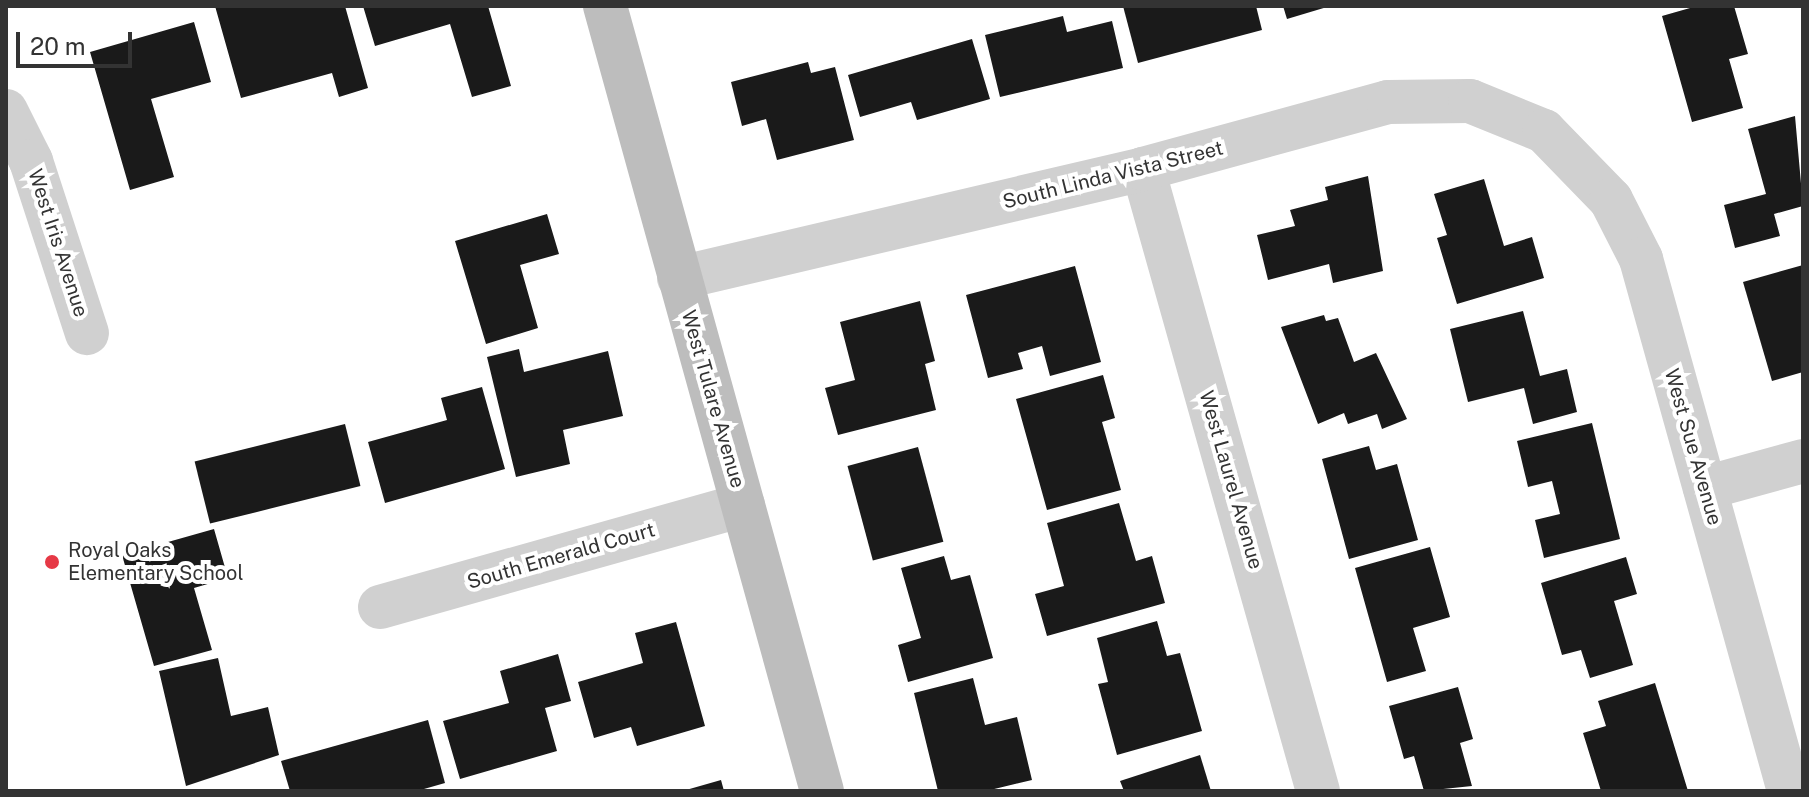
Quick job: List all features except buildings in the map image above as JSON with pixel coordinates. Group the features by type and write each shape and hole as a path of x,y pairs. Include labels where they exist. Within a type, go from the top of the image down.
{"street":[{"name":"West Tulare Avenue","path":"605,6 822,791"},
{"name":"South Linda Vista Street","path":"679,278 1143,169 1388,102 1470,101 1544,131"},
{"name":"West Iris Avenue","path":"6,111 31,161 87,333"},
{"name":"West Sue Avenue","path":"1544,131 1611,200 1641,259 1789,791"},
{"name":"West Laurel Avenue","path":"1143,169 1318,791"},
{"path":"1705,488 1803,461"},
{"name":"South Emerald Court","path":"380,607 743,505"}],"place":[{"name":"Royal Oaks Elementary School","path":"52,562"}]}
